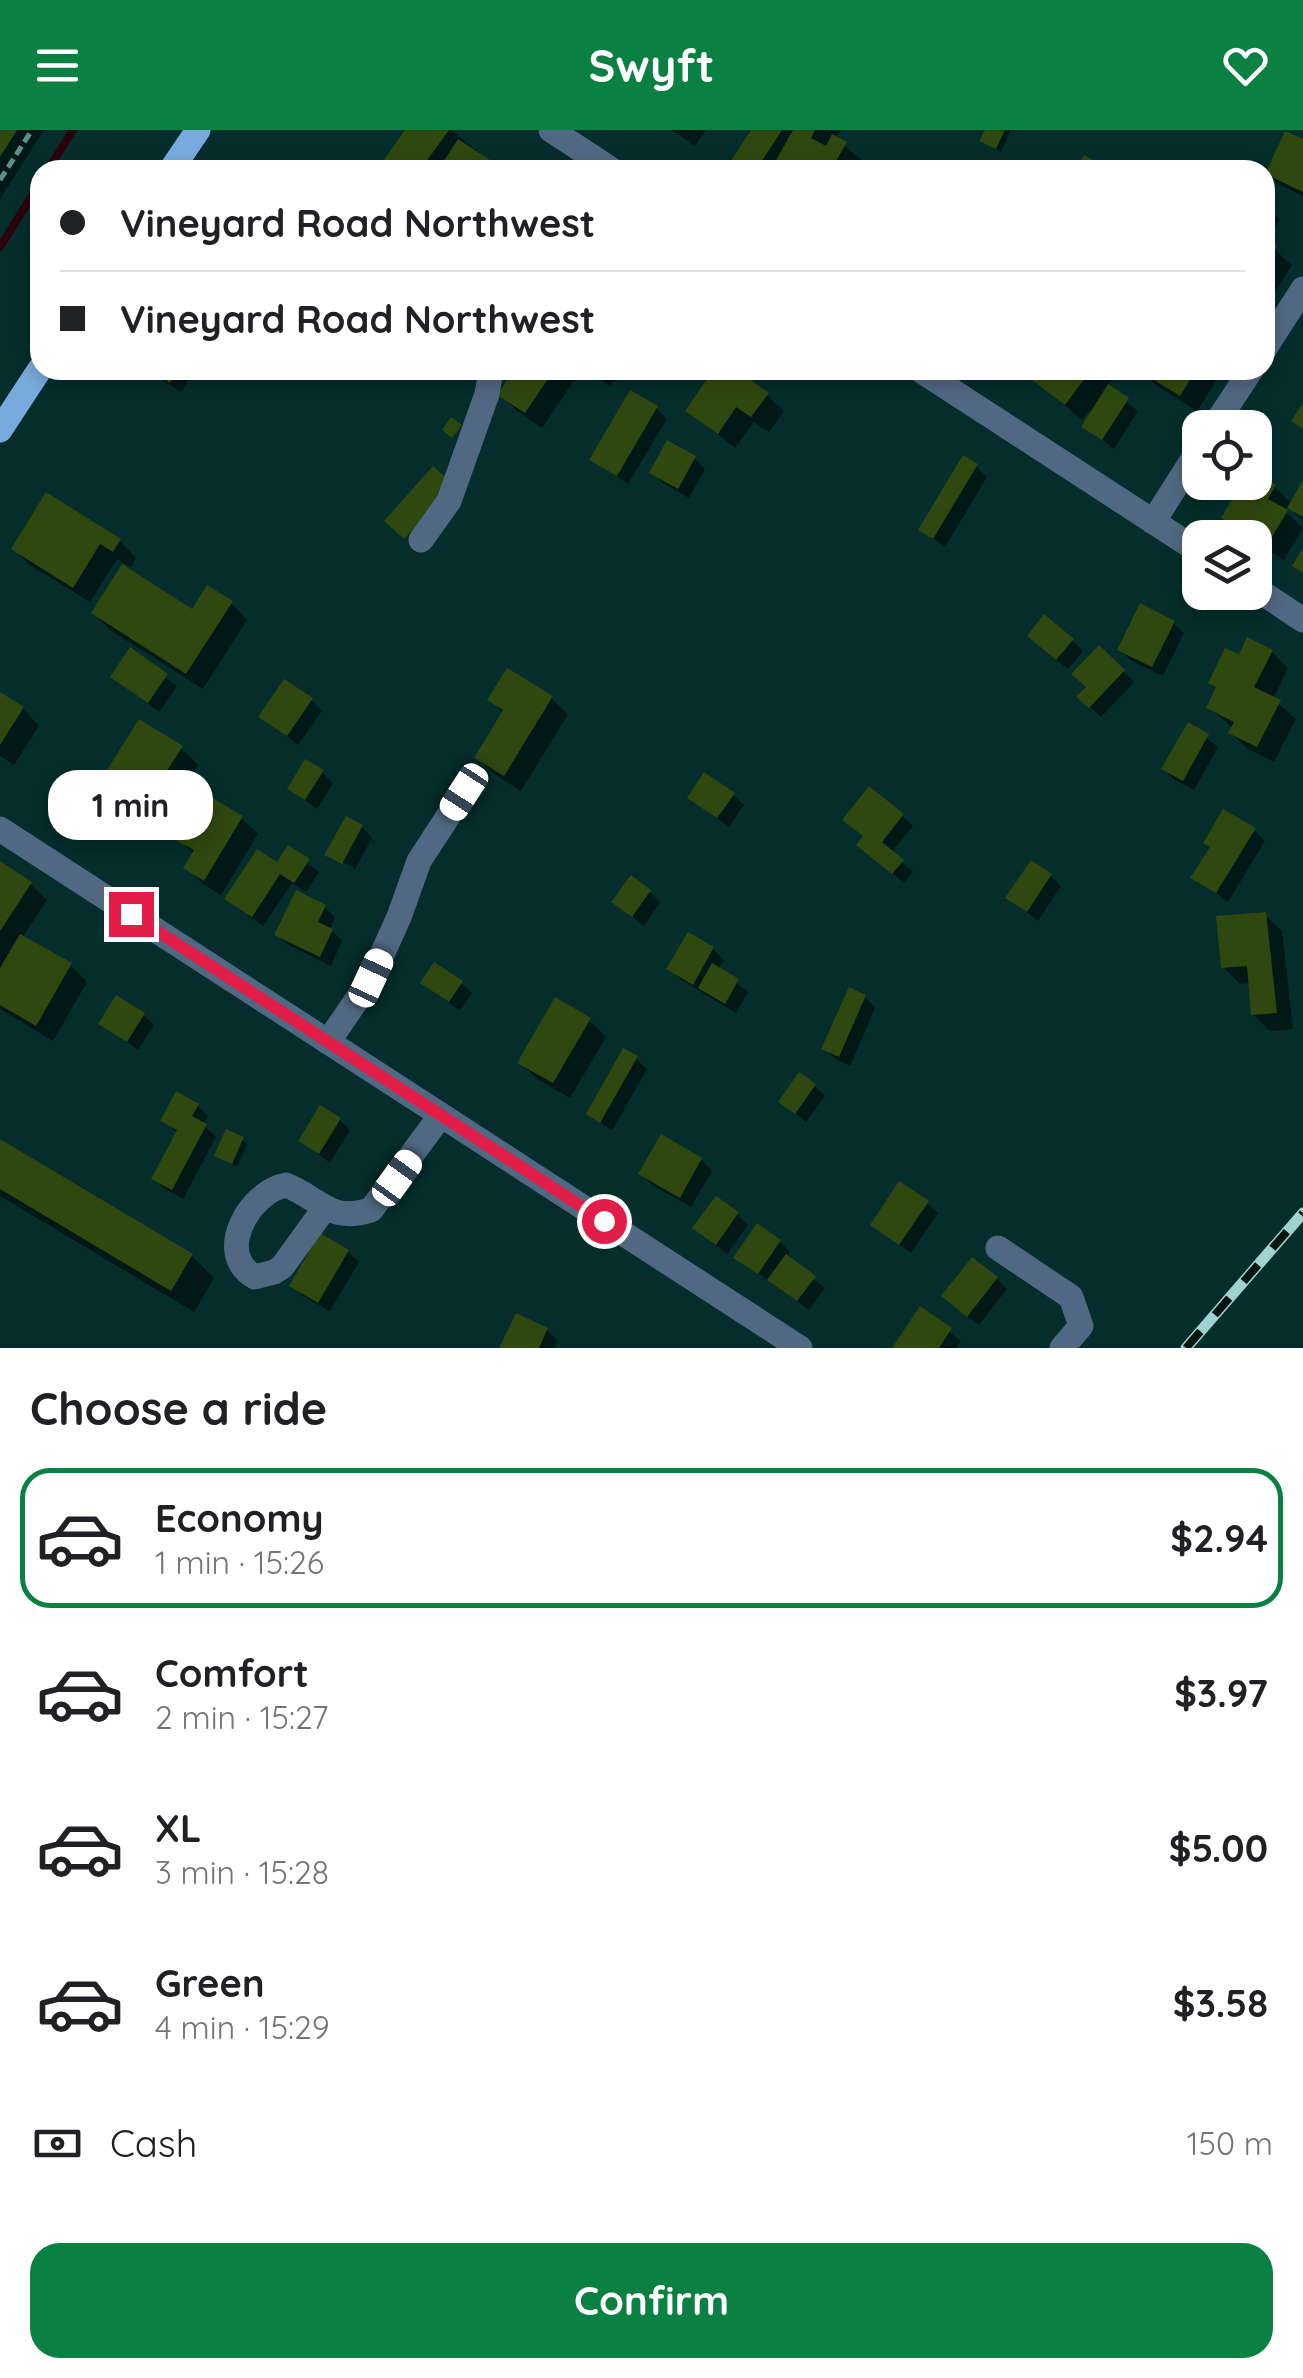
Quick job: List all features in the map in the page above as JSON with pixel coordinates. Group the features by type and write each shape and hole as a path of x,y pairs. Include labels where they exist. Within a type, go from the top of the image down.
{"main road":[{"path":"178,160 198,130"},
{"path":"0,430 33,380"}],"street":[{"path":"551,130 592,160"},
{"path":"1275,332 1303,289"},
{"path":"421,540 449,501 489,380"},
{"path":"935,380 1182,541"},
{"path":"1225,410 1244,380"},
{"path":"1153,522 1182,476"},
{"path":"1272,599 1303,620"},
{"path":"328,1042 371,978 419,860 464,792"},
{"path":"0,830 800,1348"},
{"path":"324,1208 335,1214 371,1210 440,1115"},
{"path":"998,1248 1072,1297 1081,1326 1062,1348"}],"path":[{"path":"0,180 32,130"}],"building":[{"path":"0,130 17,130 0,157"},
{"path":"405,130 449,130 427,160 384,160"},
{"path":"751,130 782,130 762,160 731,160"},
{"path":"793,130 815,130 811,138 826,146 832,134 847,142 837,160 776,160"},
{"path":"985,130 1005,130 996,149 979,141"},
{"path":"1285,131 1303,139 1303,192 1275,179 1275,160 1272,160"},
{"path":"458,139 490,160 444,160"},
{"path":"507,380 547,380 525,413 497,395"},
{"path":"706,380 751,380 769,393 751,417 736,407 718,434 685,411"},
{"path":"1032,380 1084,380 1065,405"},
{"path":"1154,380 1190,380 1180,396"},
{"path":"1108,384 1129,398 1102,440 1081,427"},
{"path":"630,390 658,406 617,476 589,460"},
{"path":"1303,403 1303,429 1291,421"},
{"path":"451,417 462,425 452,438 442,430"},
{"path":"667,440 696,456 678,489 649,473"},
{"path":"963,455 978,464 933,539 918,530"},
{"path":"433,466 453,484 404,539 384,521"},
{"path":"1303,480 1303,517 1287,508"},
{"path":"46,492 121,539 113,552 100,544 73,588 11,549"},
{"path":"1232,500 1270,500 1288,510 1272,537 1272,520 1221,518"},
{"path":"1303,548 1303,573 1292,566"},
{"path":"122,564 192,609 207,585 233,601 186,674 91,613"},
{"path":"1140,603 1175,621 1152,667 1117,650"},
{"path":"1044,614 1074,639 1056,660 1027,636"},
{"path":"1247,637 1273,650 1254,687 1281,700 1257,747 1228,733 1234,722 1206,708 1216,687 1208,683 1225,648 1239,654"},
{"path":"1099,645 1125,670 1089,708 1076,697 1086,687 1071,674"},
{"path":"130,647 168,674 148,703 110,677"},
{"path":"507,668 553,696 504,776 474,758 503,710 487,700"},
{"path":"284,679 313,698 287,736 258,717"},
{"path":"0,692 24,707 0,745"},
{"path":"139,719 183,746 158,785 139,773 132,786 107,770"},
{"path":"1188,722 1209,734 1183,781 1161,769"},
{"path":"305,759 324,770 305,800 287,789"},
{"path":"704,772 735,793 717,818 687,798"},
{"path":"869,786 904,814 882,842 904,860 892,874 856,845 863,836 842,820"},
{"path":"206,794 243,816 204,881 183,868 194,850 177,841"},
{"path":"1223,809 1256,828 1216,893 1190,878 1210,847 1203,843"},
{"path":"346,816 363,825 342,864 324,855"},
{"path":"288,845 310,859 294,883 280,874 252,917 224,899 257,849 277,862"},
{"path":"1031,860 1052,874 1027,912 1005,898"},
{"path":"0,861 32,882 0,931"},
{"path":"631,875 651,890 632,917 611,902"},
{"path":"296,890 326,905 318,922 333,929 320,957 274,935"},
{"path":"1266,912 1277,1013 1251,1015 1247,966 1221,968 1216,916"},
{"path":"688,932 714,947 693,985 666,969"},
{"path":"20,934 72,963 36,1026 0,1005 0,968"},
{"path":"434,962 463,981 449,1002 420,983"},
{"path":"712,963 739,979 725,1004 698,988"},
{"path":"849,987 866,995 839,1057 821,1049"},
{"path":"116,995 145,1013 127,1042 98,1024"},
{"path":"555,997 591,1018 553,1083 517,1063"},
{"path":"623,1048 638,1056 600,1123 586,1114"},
{"path":"799,1072 816,1084 795,1114 778,1102"},
{"path":"176,1091 199,1104 192,1116 207,1124 172,1190 151,1179 177,1130 160,1121"},
{"path":"320,1105 341,1118 319,1154 298,1141"},
{"path":"226,1129 244,1137 232,1164 214,1156"},
{"path":"661,1134 702,1158 680,1198 638,1174"},
{"path":"0,1139 193,1254 171,1291 0,1189"},
{"path":"899,1181 929,1201 899,1245 870,1225"},
{"path":"716,1196 739,1212 716,1245 692,1228"},
{"path":"757,1223 781,1240 758,1274 733,1258"},
{"path":"320,1233 349,1250 318,1303 289,1286"},
{"path":"786,1254 816,1276 797,1301 767,1280"},
{"path":"972,1257 998,1277 967,1317 941,1296"},
{"path":"920,1306 952,1328 939,1348 892,1348"},
{"path":"516,1313 548,1328 539,1348 499,1348"}],"waterway":[{"path":"54,160 73,130"},
{"path":"0,247 30,199"}],"railway":[{"path":"1186,1348 1303,1213"}],"route":[{"path":"131,914 604,1221"}]}
